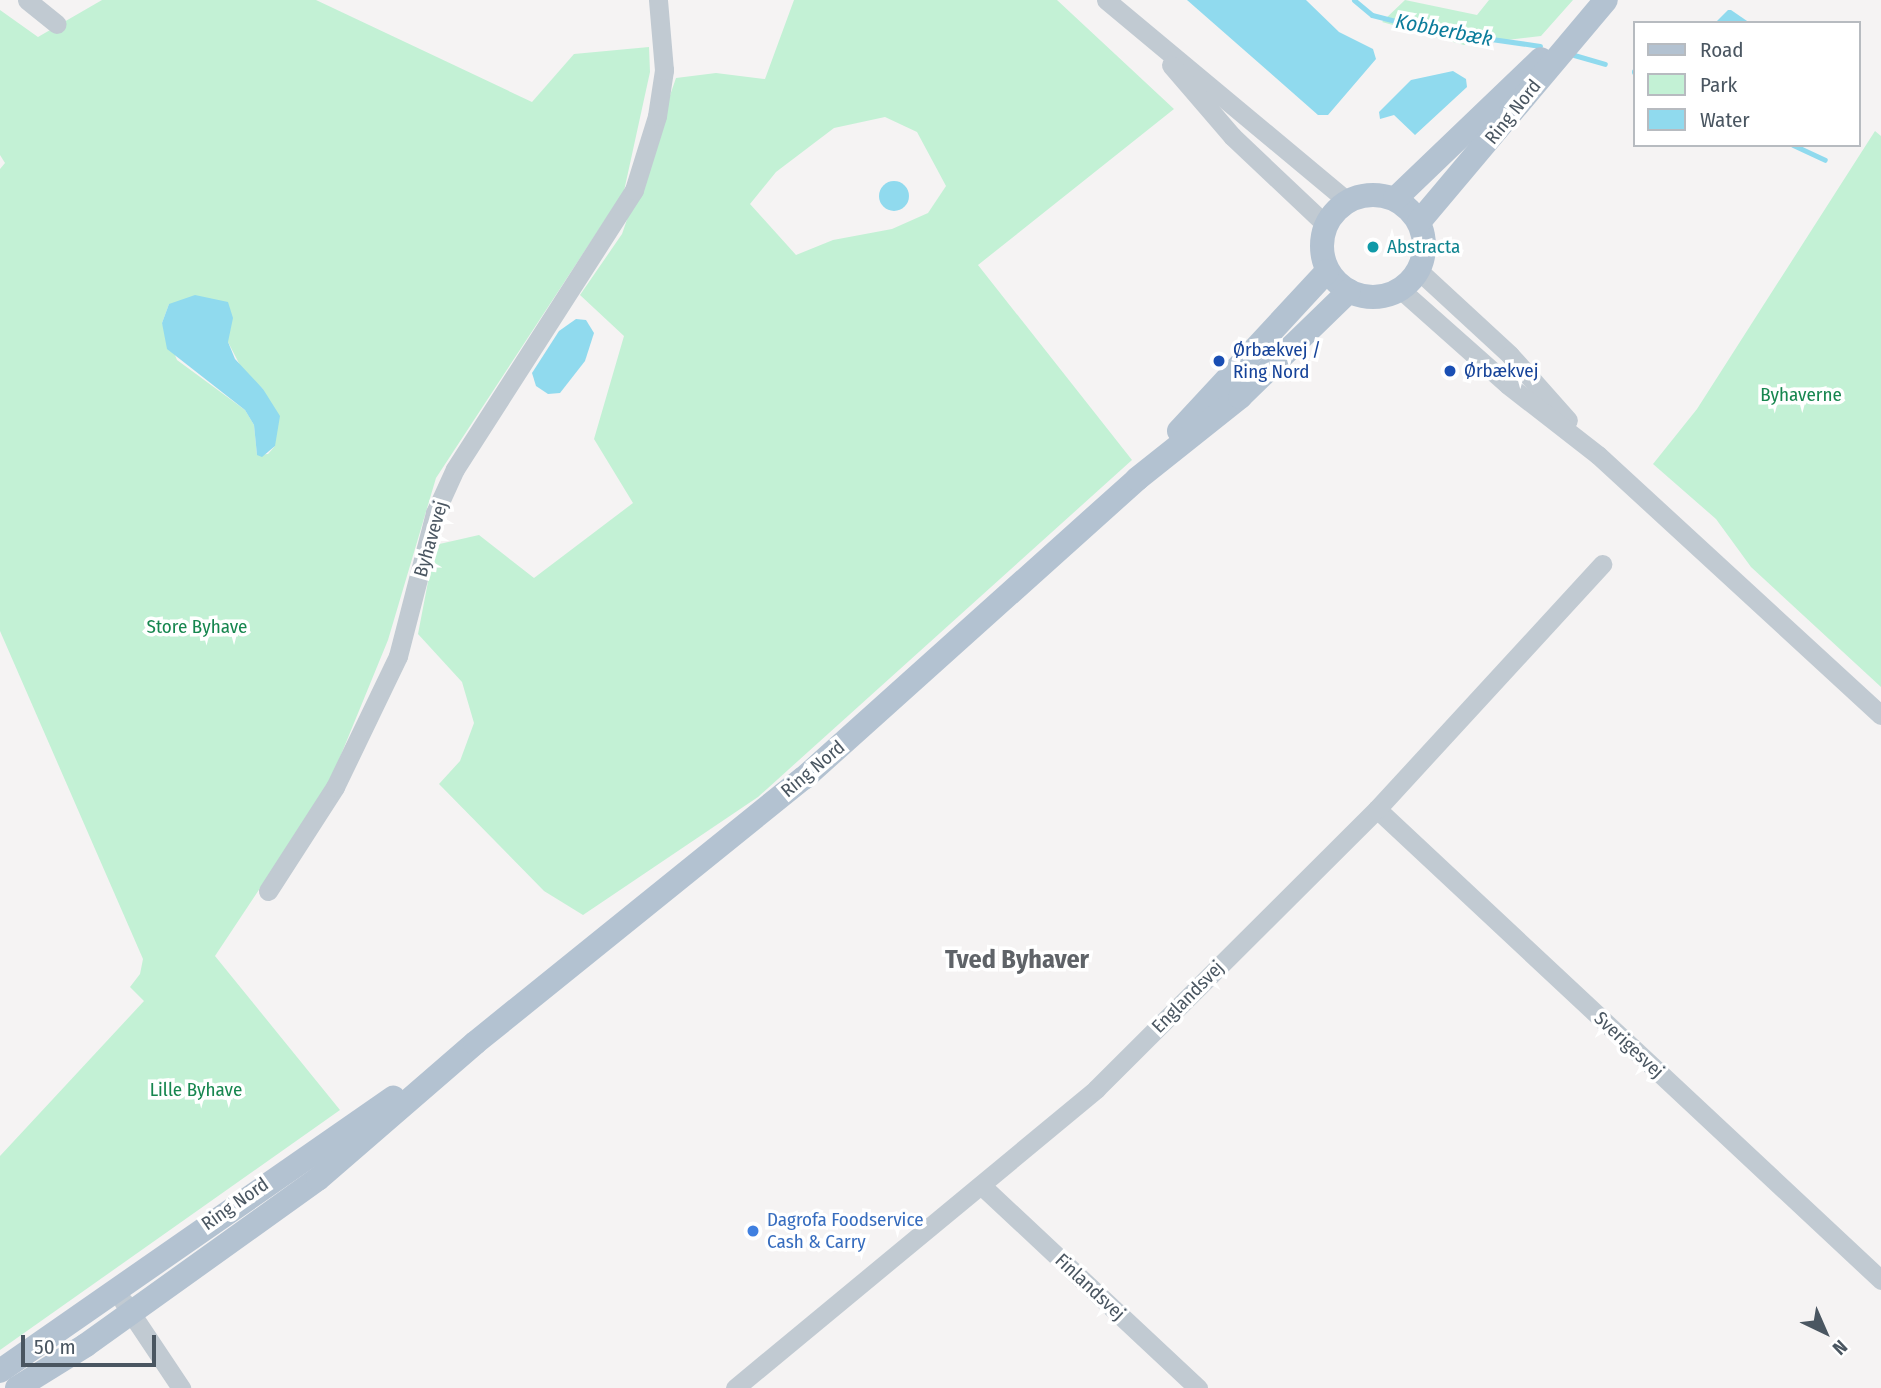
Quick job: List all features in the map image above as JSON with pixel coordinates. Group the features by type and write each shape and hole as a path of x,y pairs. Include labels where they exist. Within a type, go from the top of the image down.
{"main road":[{"name":"Ring Nord","path":"1395,200 1605,0"},
{"name":"Ring Nord","path":"1419,222 1605,0"},
{"path":"1379,195 1395,200 1419,222 1423,254 1418,270 1400,289 1375,296 1349,291 1327,271 1322,240 1326,225 1346,201 1379,195"},
{"name":"Ring Nord","path":"1137,479 1327,271"},
{"name":"Ring Nord","path":"17,1388 131,1313 318,1179 475,1043 804,778 1137,479 1240,397 1349,291"},
{"name":"Ring Nord","path":"0,1371 115,1288 475,1043"}],"street":[{"path":"27,0 57,24"},
{"name":"Byhavevej","path":"268,891 335,787 398,656 435,513 455,469 621,213 644,164 664,70 658,0"},
{"path":"1106,0 1346,201"},
{"path":"1139,30 1233,136 1326,225"},
{"path":"1418,270 1510,355 1598,455"},
{"path":"1400,289 1508,385 1598,455 1881,715"},
{"name":"Englandsvej","path":"735,1388 1096,1089 1377,809 1602,564"},
{"name":"Sverigesvej","path":"1377,809 1881,1280"},
{"name":"Finlandsvej","path":"982,1186 1198,1388"},
{"path":"115,1288 181,1388"}],"green space":[{"name":"Store Byhave","path":"102,0 316,0 532,102 574,54 649,47 650,72 624,191 436,478 388,640 329,784 215,956 340,1110 0,1350 0,1156 144,1001 130,987 140,974 143,959 0,631 0,169 5,163 0,155 0,10 38,37","holes":["169,304 228,342 243,371 263,389 275,446 268,454 257,455 254,425 245,410 177,360 162,323"]},
{"path":"794,0 1057,0 1174,109 978,265 1132,460 758,797 583,915 544,891 439,784 460,761 474,723 462,682 418,634 435,545 479,535 534,578 633,503 594,439 624,336 580,295 622,234 676,78 716,73 765,79","holes":["885,117 917,132 946,186 928,213 892,229 833,240 796,255 750,204 776,172 834,128"]},
{"path":"1405,0 1477,15 1489,0 1573,0 1541,36 1464,45 1382,22"},
{"name":"Byhaverne","path":"1875,131 1881,136 1881,687 1751,567 1716,519 1653,464 1697,409"}],"water":[{"path":"1187,0 1306,0 1339,32 1373,49 1376,59 1328,115 1318,115"},
{"path":"1731,10 1747,21 1717,21"},
{"path":"1453,71 1466,79 1467,87 1415,135 1394,115 1380,119 1379,112 1411,80"},
{"path":"894,181 904,186 909,196 904,206 894,211 884,206 879,196 884,186"},
{"path":"195,295 228,302 233,318 228,342 235,359 263,389 280,416 275,446 262,457 257,455 254,425 245,410 167,349 162,323 169,304"},
{"path":"576,319 586,320 594,333 585,361 560,393 548,394 536,386 532,373 559,331"}],"waterway":[{"name":"Kobberbæk","path":"1354,0 1372,15 1435,31 1540,46"},
{"name":"Kobberbæk","path":"1574,55 1605,64"},
{"name":"Kobberbæk","path":"1797,147 1825,160"}],"place":[{"name":"Abstracta","path":"1373,247"},
{"name":"Ørbækvej / Ring Nord","path":"1219,361"},
{"name":"Ørbækvej","path":"1450,371"},
{"name":"Dagrofa Foodservice Cash & Carry","path":"753,1231"}],"district":[{"name":"Tved Byhaver","path":"1017,960"}],"park label":[{"name":"Lille Byhave","path":"196,1090"}]}
